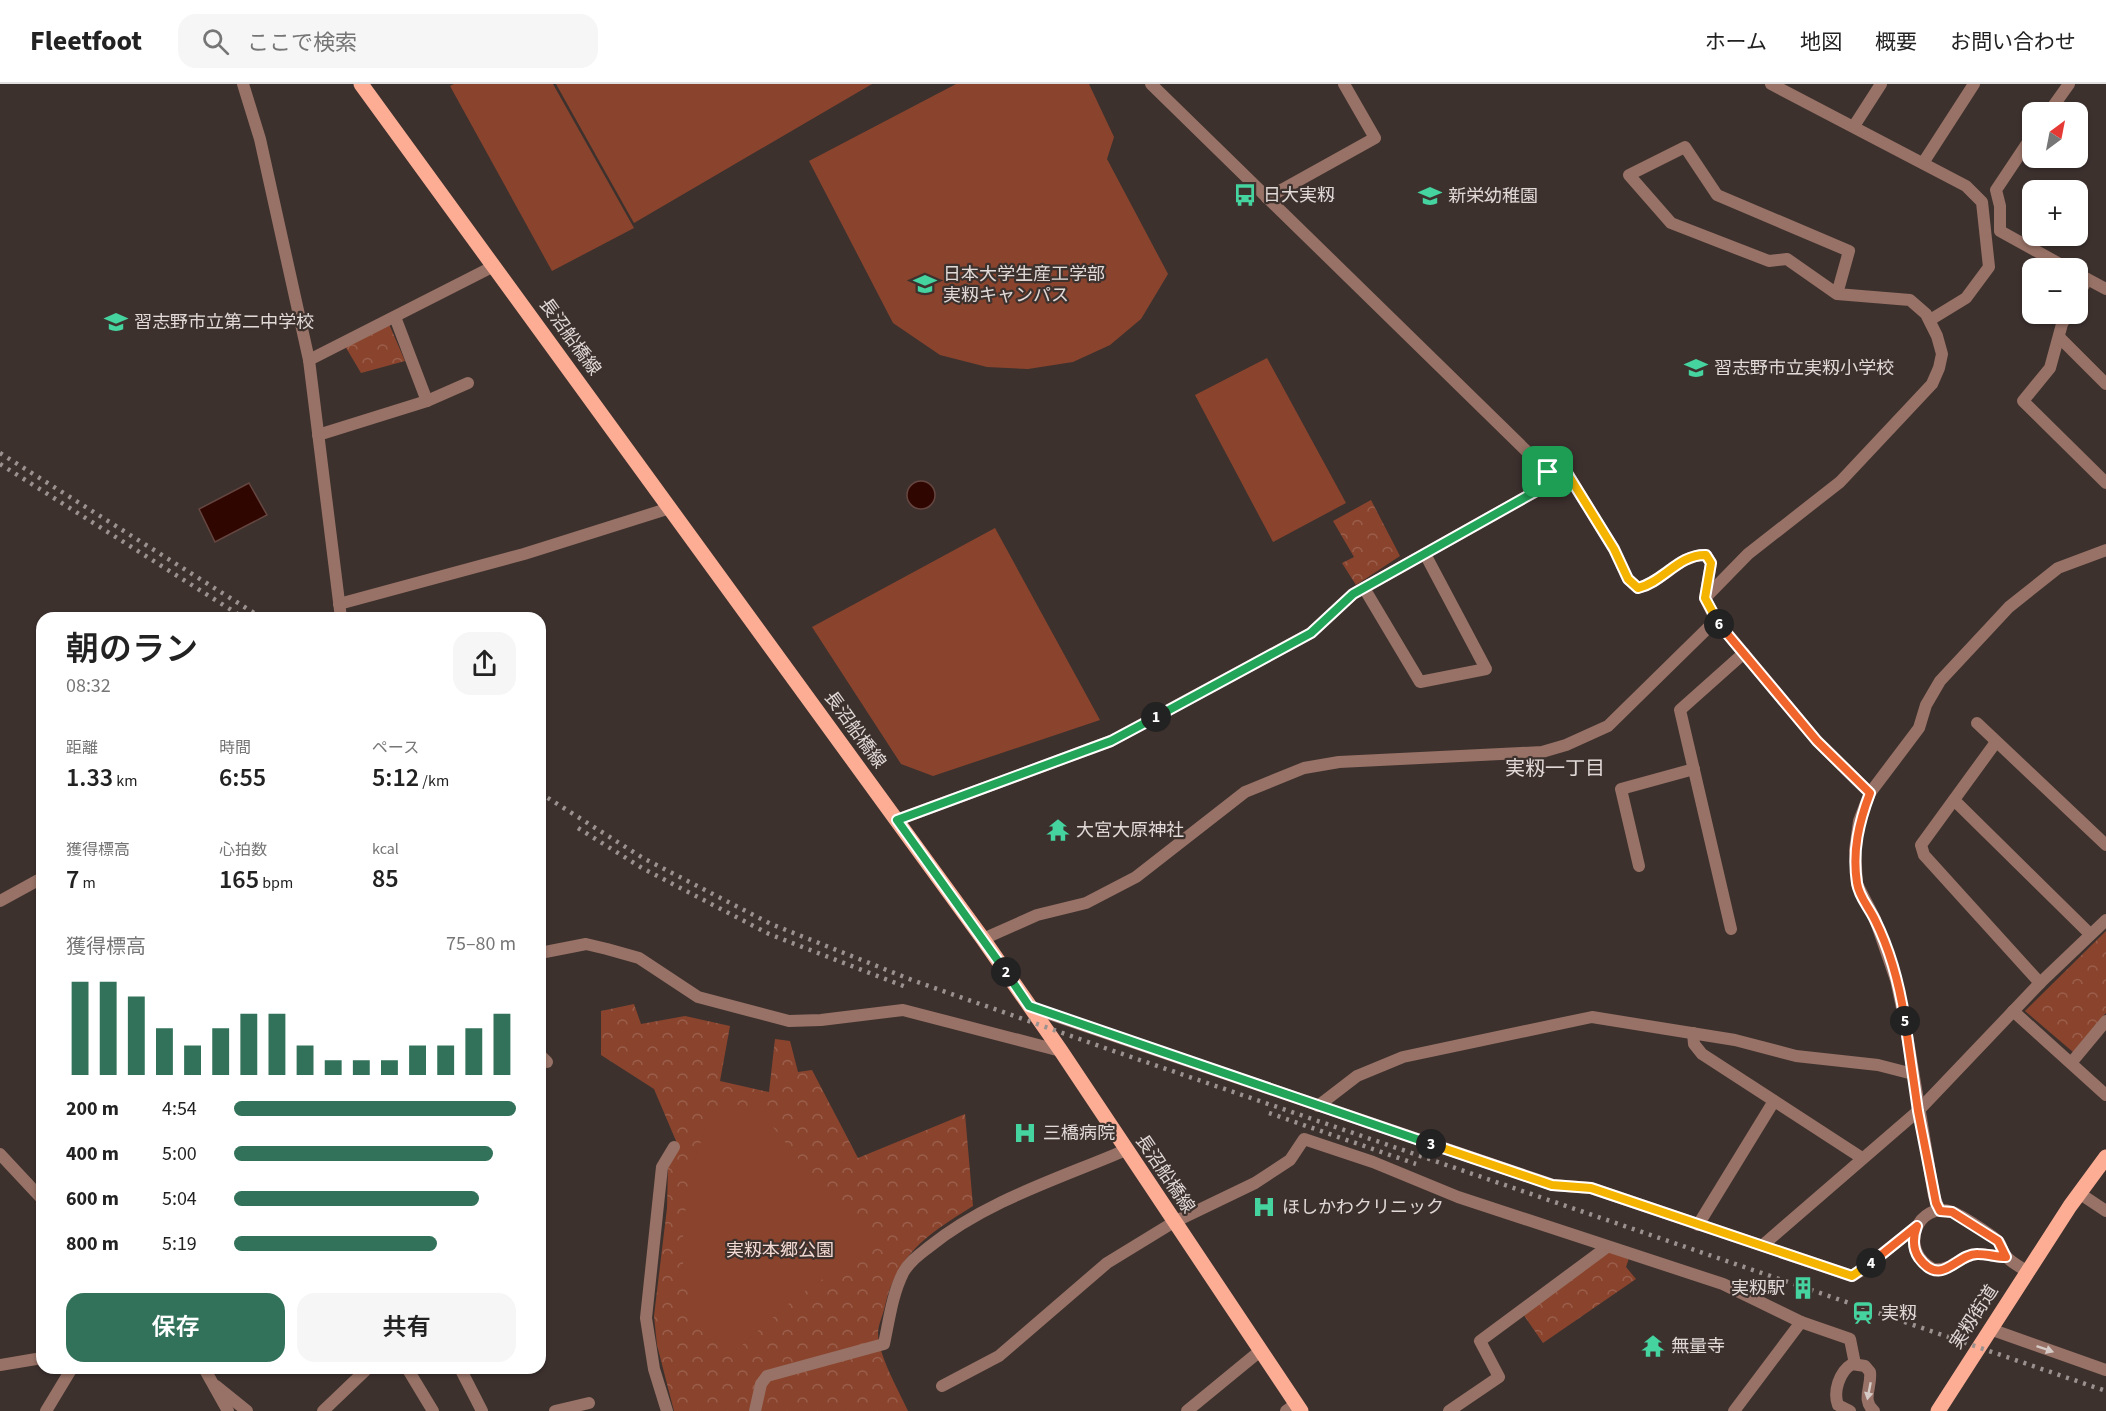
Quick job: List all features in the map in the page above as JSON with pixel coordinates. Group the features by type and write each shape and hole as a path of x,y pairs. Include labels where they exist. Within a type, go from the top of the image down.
{"main road":[{"name":"長沼船橋線","path":"363,85 983,939 1061,1050 1260,1351 1294,1409"},
{"name":"実籾街道","path":"1938,1411 2027,1271 2106,1157"}],"street":[{"path":"243,84 260,139 309,360 340,612"},
{"path":"1151,84 1548,472 1567,473 1614,549 1628,579 1638,588 1651,585 1662,574 1695,555 1706,555 1711,563 1705,598 1716,620 1817,741 1870,793"},
{"path":"1267,198 1375,138 1344,84"},
{"path":"1854,126 1881,84"},
{"path":"1923,163 1974,84"},
{"path":"2056,102 2069,84"},
{"path":"1778,85 1966,186 1982,202 1989,267 1966,298 1930,320"},
{"path":"1705,598 1748,554 1840,482 1932,384 1942,354 1930,320 1910,300 1837,294 1787,259 1769,261 1671,223 1629,175 1685,147 1717,195 1849,251 1837,294"},
{"path":"2022,151 1996,190 2000,231 2004,236 2047,258"},
{"path":"1982,202 1998,197"},
{"path":"309,360 494,266"},
{"path":"2088,279 2106,289"},
{"path":"395,317 427,401"},
{"path":"2064,324 2050,368 2023,401 2106,483"},
{"path":"2059,337 2106,384"},
{"path":"318,435 427,401 468,383"},
{"path":"897,820 1111,741 1311,633 1353,594 1540,489 1548,472"},
{"path":"339,604 524,554 670,508"},
{"path":"1940,1211 1934,1196 1896,980 1875,919 1863,900 1857,884 1855,850 1859,821 1870,793 1919,728 1926,705 1940,681 2010,607 2058,568 2106,550"},
{"path":"1364,588 1420,682 1486,669 1425,554"},
{"path":"983,939 1037,915 1086,903 1136,877 1245,792 1305,768 1339,762 1542,752 1566,745 1608,726 1716,620"},
{"path":"1731,929 1680,710 1744,653"},
{"path":"1977,723 2106,844"},
{"path":"1996,742 1921,844 1924,855 2040,983"},
{"path":"1639,866 1621,789 1694,769"},
{"path":"1954,800 2090,934"},
{"path":"0,901 36,881"},
{"path":"1763,1245 1918,1111 2040,983 2106,920"},
{"path":"546,952 586,944 639,958 698,997 789,1021 821,1020 903,1010 1061,1050"},
{"path":"1029,1006 1552,1185 1591,1188 1852,1276 1930,1214 1940,1211 1952,1212 1998,1241 2006,1257"},
{"path":"2013,1011 2106,1095"},
{"path":"1318,1106 1357,1076 1403,1057 1592,1017 1693,1033 1796,1056 1878,1065 1913,1074"},
{"path":"2071,1063 2106,1021"},
{"path":"1693,1033 1694,1044 1702,1054 1862,1158"},
{"path":"1698,1225 1774,1101"},
{"path":"942,1386 999,1356 1107,1263 1174,1222 1255,1183 1290,1160 1304,1139 1373,1162 1458,1197 1723,1284 1801,1322 1850,1339 1855,1365"},
{"path":"667,1411 654,1368 646,1318 662,1167 674,1147"},
{"path":"755,1411 761,1384 767,1376 884,1344 894,1295 903,1273 911,1261 952,1228 991,1207 1126,1150"},
{"path":"0,1154 36,1193"},
{"path":"2079,1193 2106,1211"},
{"path":"1917,1226 1913,1236 1914,1248 1926,1265 1934,1269 1950,1268 1968,1256 1977,1254 2006,1257 2027,1271"},
{"path":"1449,1411 1499,1377 1480,1341 1607,1247"},
{"path":"1734,1411 1801,1322"},
{"path":"1990,1329 2106,1370"},
{"path":"1187,1411 1260,1351"},
{"path":"0,1365 36,1359"},
{"path":"1850,1411 1838,1406 1836,1389 1847,1367 1855,1365 1865,1366 1870,1372 1866,1397 1869,1407 1874,1411"},
{"path":"46,1411 68,1374"},
{"path":"208,1374 228,1411"},
{"path":"322,1411 362,1374"},
{"path":"411,1374 433,1411"},
{"path":"463,1374 482,1411"},
{"path":"216,1386 247,1411"},
{"path":"555,1411 589,1403"}],"green space":[{"path":"454,84 553,84 634,228 552,271 450,86"},
{"path":"556,84 872,84 634,223"},
{"path":"956,84 1089,84 1114,137 1107,159 1168,274 1141,319 1110,345 1073,362 1028,369 987,367 940,355 893,323 809,161"},
{"path":"389,324 405,361 361,373 345,346"},
{"path":"1267,358 1346,503 1273,542 1195,395"},
{"path":"1371,500 1400,556 1356,585 1342,563 1354,557 1333,521"},
{"path":"995,528 1100,720 933,776 901,764 812,627"},
{"path":"2106,931 2106,1013 2073,1052 2025,1011"},
{"name":"実籾本郷公園","path":"634,1004 641,1024 685,1016 730,1026 720,1081 769,1092 775,1039 790,1041 798,1072 812,1070 858,1158 965,1114 973,1206 929,1236 907,1258 890,1288 879,1327 881,1352 908,1411 674,1411 657,1345 654,1316 667,1208 668,1168 679,1148 654,1089 601,1055 601,1011"},
{"path":"732,1104 751,1107 765,1117 821,1187 854,1215 870,1238 865,1250 795,1298 732,1354 694,1318 683,1266 683,1232 690,1174 710,1115"},
{"path":"1608,1251 1629,1258 1626,1267 1636,1279 1543,1343 1523,1314"}],"shaded area":[{"path":"921,481 931,485 935,495 931,505 921,509 911,505 907,495 911,485"},
{"path":"249,483 267,515 215,542 199,509"}],"railway":[{"path":"0,453 252,612"},
{"path":"0,464 234,612"},
{"path":"546,797 643,858 771,924 912,980 2106,1391"},
{"path":"578,828 642,868 769,934 906,987"},
{"path":"1269,1113 1416,1164"}],"place":[{"name":"日大実籾","path":"1245,195"},
{"name":"新栄幼稚園","path":"1430,196"},
{"name":"日本大学生産工学部 実籾キャンパス","path":"925,284"},
{"name":"習志野市立第二中学校","path":"116,322"},
{"name":"習志野市立実籾小学校","path":"1696,368"},
{"name":"大宮大原神社","path":"1058,830"},
{"name":"三橋病院","path":"1025,1133"},
{"name":"ほしかわクリニック","path":"1264,1207"},
{"name":"実籾駅","path":"1803,1288"},
{"name":"実籾","path":"1863,1313"},
{"name":"無量寺","path":"1653,1346"}],"district":[{"name":"実籾一丁目","path":"1555,769"}],"route":[{"path":"1548,472 1567,473 1614,549 1628,579 1638,588 1651,585 1662,574 1695,555 1706,555 1711,563 1705,598 1716,620 1817,741 1870,793 1859,821 1855,850 1857,884 1863,900 1875,919 1896,980 1936,1203 1940,1211 1952,1212 1998,1241 2006,1257 1977,1254 1968,1256 1950,1268 1934,1269 1918,1257 1914,1248 1913,1236 1917,1226 1852,1276 1591,1188 1552,1185 1029,1006 897,820 1111,741 1311,633 1353,594 1540,489 1548,472"}]}
